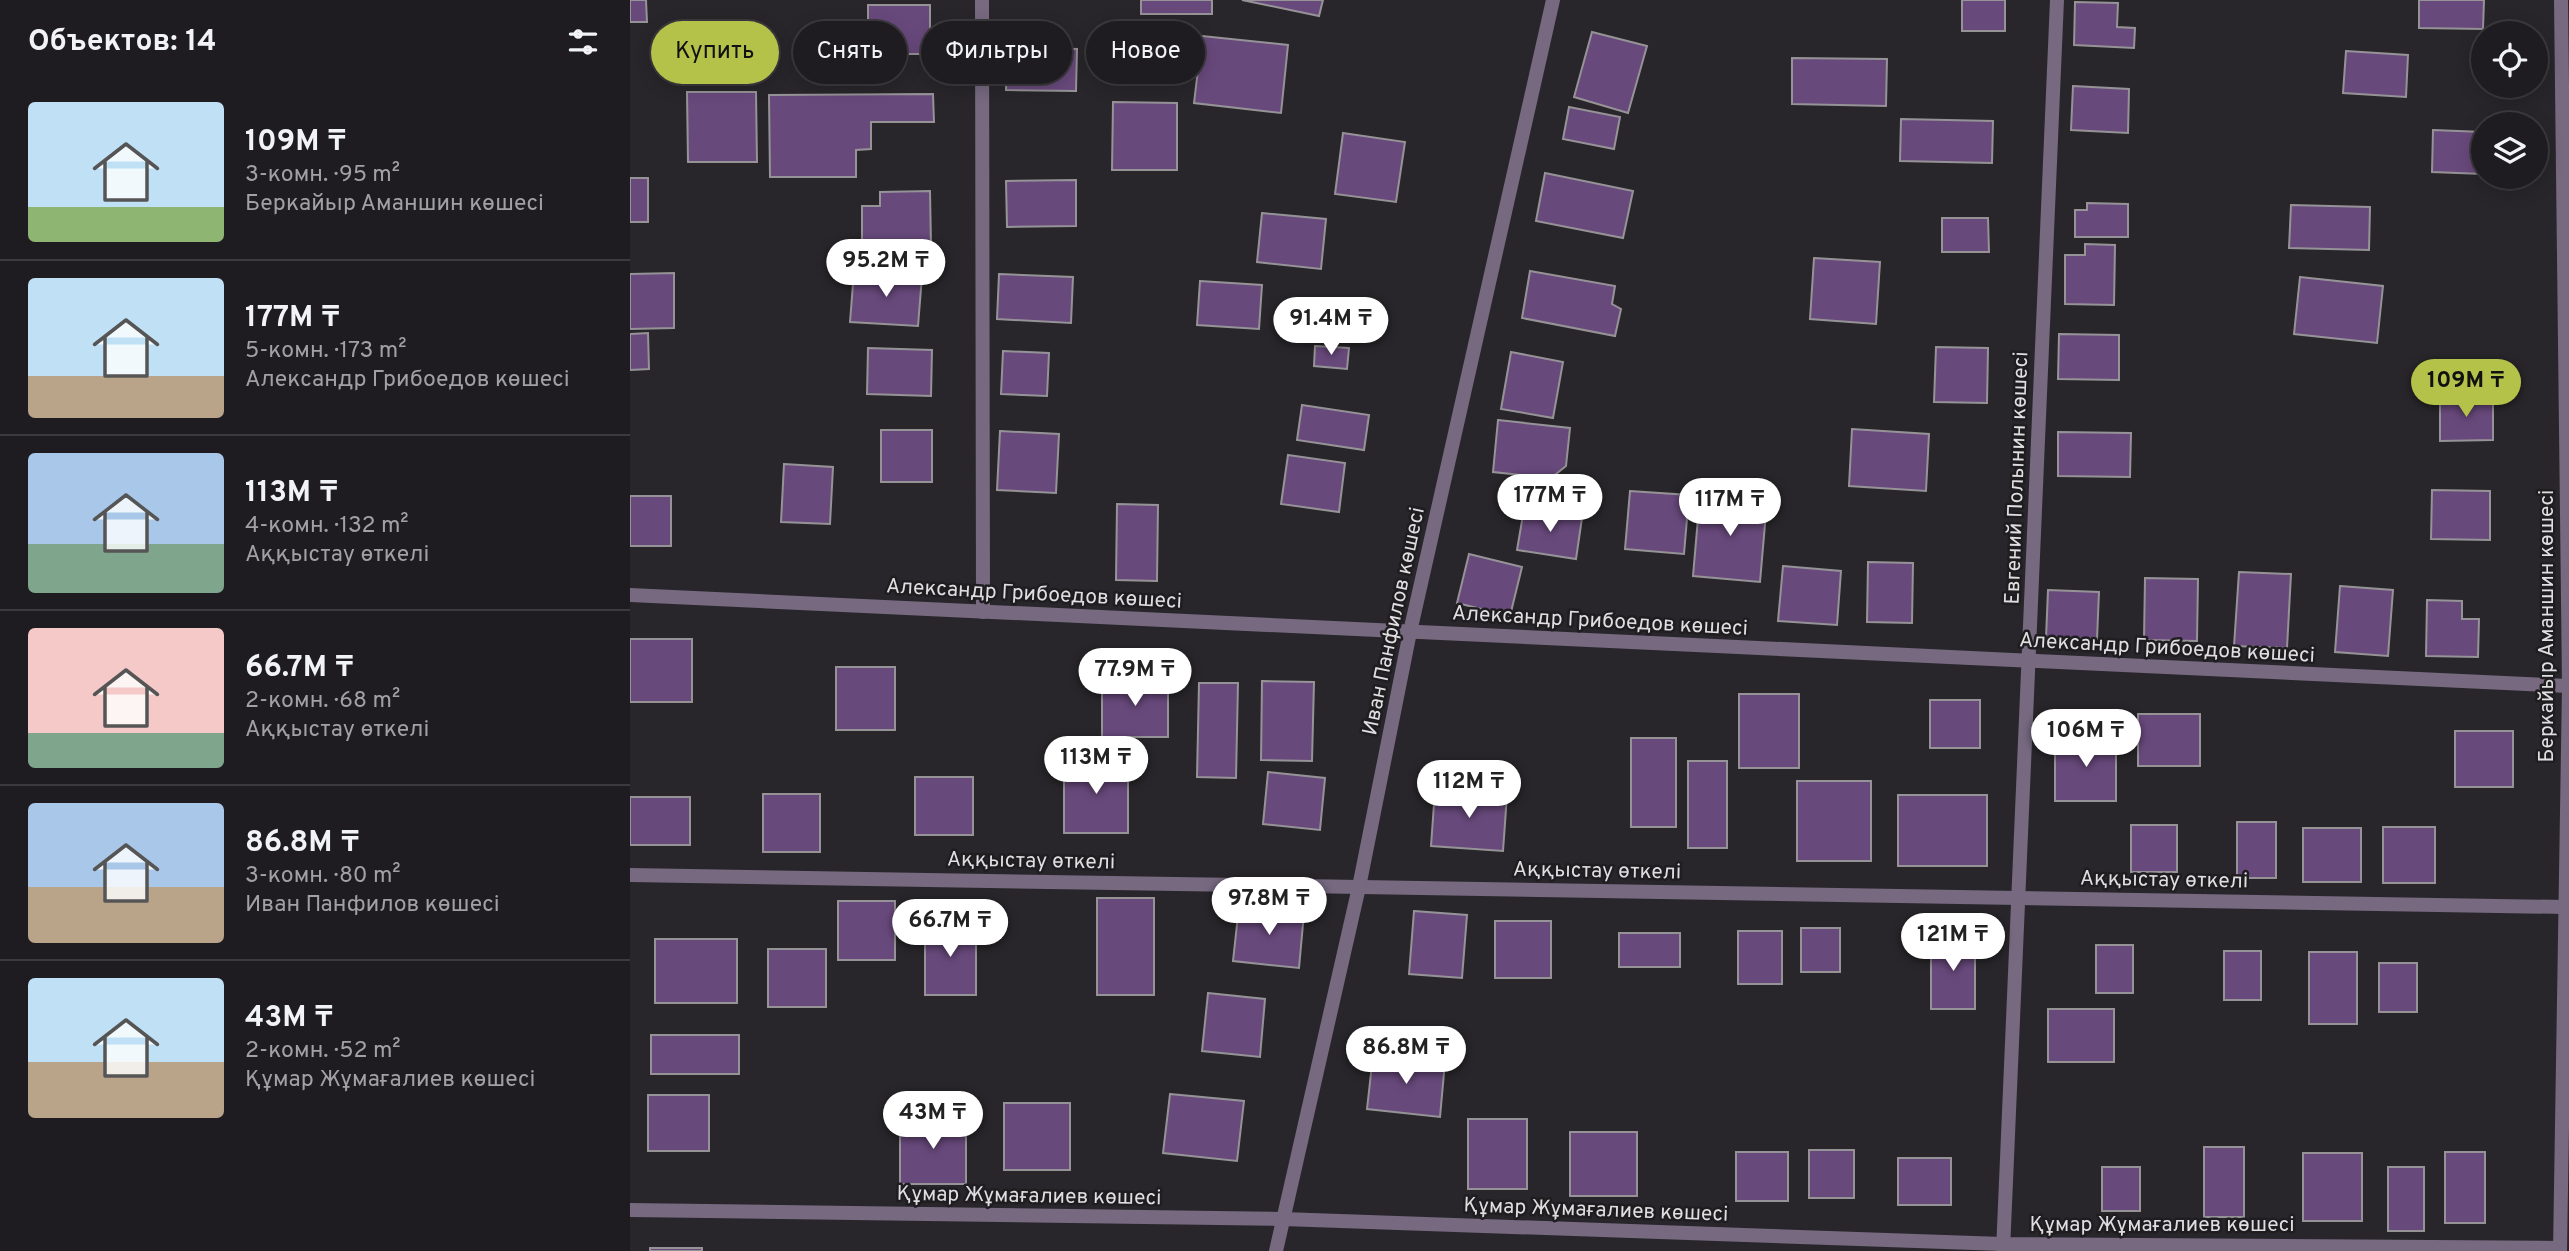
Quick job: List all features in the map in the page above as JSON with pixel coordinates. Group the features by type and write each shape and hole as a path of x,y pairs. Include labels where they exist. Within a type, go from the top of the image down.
{"street":[{"path":"982,0 983,612"},
{"name":"Иван Панфилов көшесі","path":"1276,1251 1359,887 1410,632 1553,0"},
{"name":"Евгений Полынин көшесі","path":"2003,1247 2057,0"},
{"name":"Беркайыр Аманшин көшесі","path":"2560,1250 2569,687 2561,0"},
{"name":"Александр Грибоедов көшесі","path":"630,595 2569,687"},
{"name":"Аққыстау өткелі","path":"630,875 2564,907"},
{"name":"Құмар Жұмағалиев көшесі","path":"630,1210 1283,1219 2003,1247 2560,1250"}],"building":[{"path":"630,0 646,0 647,22 630,22"},
{"path":"1141,0 1212,0 1212,14 1141,14"},
{"path":"1242,0 1323,0 1319,16"},
{"path":"1962,0 2005,0 2005,31 1962,31"},
{"path":"2419,0 2484,0 2483,21 2471,21 2471,29 2419,28"},
{"path":"2075,2 2118,3 2117,27 2135,28 2134,48 2074,45"},
{"path":"868,5 930,5 930,21 921,21 921,54 907,54 907,21 868,21"},
{"path":"1592,32 1647,46 1628,113 1574,97"},
{"path":"1205,36 1288,45 1281,113 1194,103 1196,84 1205,84"},
{"path":"1072,49 1077,49 1076,91 1006,90 1006,84 1072,84"},
{"path":"2346,51 2408,55 2406,97 2343,93"},
{"path":"1792,58 1887,59 1886,106 1792,104"},
{"path":"2073,86 2129,89 2128,133 2071,130"},
{"path":"687,92 756,92 757,162 688,162"},
{"path":"933,94 934,122 871,122 871,149 856,150 856,177 770,177 769,95"},
{"path":"1113,102 1177,103 1177,170 1112,170"},
{"path":"1569,107 1620,117 1614,149 1563,139"},
{"path":"1901,119 1993,121 1992,163 1900,161"},
{"path":"2433,130 2471,132 2471,174 2432,172"},
{"path":"1343,133 1405,142 1396,202 1335,194"},
{"path":"1545,173 1633,191 1623,238 1536,221"},
{"path":"630,178 648,178 648,222 630,222"},
{"path":"1076,180 1076,226 1007,227 1006,181"},
{"path":"930,191 931,246 862,247 862,206 880,206 880,192"},
{"path":"2087,203 2128,204 2128,237 2075,237 2075,210 2087,210"},
{"path":"2291,205 2370,207 2369,250 2289,248"},
{"path":"1262,213 1326,219 1321,269 1257,262"},
{"path":"1942,218 1988,218 1989,252 1942,252"},
{"path":"2085,244 2115,245 2114,305 2065,304 2065,255 2085,255"},
{"path":"1814,258 1880,262 1876,324 1810,319"},
{"path":"854,271 922,276 918,326 850,322"},
{"path":"1530,271 1615,286 1612,304 1621,309 1615,336 1522,318"},
{"path":"674,273 674,328 630,329 630,274"},
{"path":"999,274 1073,277 1071,323 997,319"},
{"path":"2300,277 2383,286 2377,343 2294,334"},
{"path":"1200,281 1262,285 1259,329 1197,325"},
{"path":"648,333 649,369 630,370 630,334"},
{"path":"2059,334 2119,335 2119,380 2058,379"},
{"path":"1315,346 1349,348 1347,369 1314,366"},
{"path":"1936,347 1988,348 1987,403 1934,402"},
{"path":"868,348 932,350 931,396 867,394"},
{"path":"1003,351 1049,353 1047,396 1001,394"},
{"path":"1511,352 1563,362 1553,418 1501,409"},
{"path":"2493,397 2493,440 2440,441 2440,398"},
{"path":"1302,405 1369,415 1364,450 1297,440"},
{"path":"1498,420 1570,428 1566,466 1551,478 1493,472"},
{"path":"1852,429 1929,434 1926,491 1849,486"},
{"path":"881,430 932,430 932,482 881,482"},
{"path":"1000,431 1059,434 1056,493 997,490"},
{"path":"2058,432 2131,433 2130,477 2058,476"},
{"path":"1288,455 1345,463 1339,512 1281,504"},
{"path":"784,464 833,467 830,524 781,522"},
{"path":"2432,490 2490,491 2490,540 2431,539"},
{"path":"1630,491 1689,495 1684,554 1625,549"},
{"path":"1700,495 1767,501 1760,582 1693,576"},
{"path":"630,496 671,496 671,546 630,546"},
{"path":"1117,504 1158,505 1157,581 1116,580"},
{"path":"1524,509 1582,518 1576,559 1517,550"},
{"path":"1469,554 1522,567 1510,616 1457,603"},
{"path":"1868,562 1913,563 1912,623 1867,622"},
{"path":"1783,566 1841,571 1837,625 1778,621"},
{"path":"2239,572 2291,574 2287,648 2234,646"},
{"path":"2145,578 2198,579 2197,641 2144,640"},
{"path":"2340,586 2393,590 2388,656 2335,652"},
{"path":"2048,590 2099,592 2097,639 2046,638"},
{"path":"2427,600 2462,601 2462,619 2479,619 2478,657 2426,656"},
{"path":"630,639 692,639 692,702 630,702"},
{"path":"836,667 895,667 895,730 836,730"},
{"path":"1102,678 1168,678 1168,737 1102,737"},
{"path":"1262,681 1314,682 1312,761 1261,760"},
{"path":"1199,683 1238,683 1236,778 1197,777"},
{"path":"1739,694 1799,694 1799,768 1739,768"},
{"path":"1930,700 1980,700 1980,748 1930,748"},
{"path":"2138,714 2200,714 2200,766 2138,766"},
{"path":"2455,731 2513,731 2513,787 2455,787"},
{"path":"1631,738 1676,738 1676,827 1631,827"},
{"path":"2055,738 2116,738 2116,801 2055,801"},
{"path":"1064,759 1128,759 1128,833 1064,833"},
{"path":"1688,761 1727,761 1727,848 1688,848"},
{"path":"1268,772 1325,778 1320,830 1263,824"},
{"path":"915,777 973,777 973,835 915,835"},
{"path":"1797,781 1871,781 1871,861 1797,861"},
{"path":"1435,790 1507,795 1503,851 1431,846"},
{"path":"763,794 820,794 820,852 763,852"},
{"path":"1898,795 1987,795 1987,866 1898,866"},
{"path":"630,797 690,797 690,845 630,845"},
{"path":"2237,822 2276,822 2276,878 2237,878"},
{"path":"2131,825 2177,825 2177,872 2131,872"},
{"path":"2383,827 2435,827 2435,883 2383,883"},
{"path":"2303,828 2361,828 2361,882 2303,882"},
{"path":"1097,898 1154,898 1154,995 1097,995"},
{"path":"838,901 895,901 895,960 838,960"},
{"path":"1239,906 1304,913 1299,968 1233,961"},
{"path":"1414,911 1467,915 1462,978 1409,974"},
{"path":"1495,921 1551,921 1551,978 1495,978"},
{"path":"925,923 976,923 976,995 925,995"},
{"path":"1801,928 1840,928 1840,972 1801,972"},
{"path":"1738,931 1782,931 1782,984 1738,984"},
{"path":"1619,933 1680,933 1680,967 1619,967"},
{"path":"1931,937 1975,937 1975,1009 1931,1009"},
{"path":"655,939 737,939 737,1003 655,1003"},
{"path":"2096,945 2133,945 2133,993 2096,993"},
{"path":"768,949 826,949 826,1007 768,1007"},
{"path":"2224,951 2261,951 2261,1000 2224,1000"},
{"path":"2309,952 2357,952 2357,1024 2309,1024"},
{"path":"2379,963 2417,963 2417,1012 2379,1012"},
{"path":"1208,993 1265,999 1260,1057 1202,1051"},
{"path":"2048,1009 2114,1009 2114,1062 2048,1062"},
{"path":"651,1035 739,1035 739,1074 651,1074"},
{"path":"1373,1055 1445,1062 1440,1117 1367,1109"},
{"path":"1170,1094 1244,1101 1237,1161 1163,1153"},
{"path":"648,1095 709,1095 709,1151 648,1151"},
{"path":"1004,1103 1070,1103 1070,1170 1004,1170"},
{"path":"900,1118 966,1118 966,1184 900,1184"},
{"path":"1468,1119 1527,1119 1527,1189 1468,1189"},
{"path":"1570,1132 1637,1132 1637,1196 1570,1196"},
{"path":"2204,1147 2244,1147 2244,1217 2204,1217"},
{"path":"1809,1150 1854,1150 1854,1198 1809,1198"},
{"path":"1736,1152 1788,1152 1788,1201 1736,1201"},
{"path":"2445,1152 2485,1152 2485,1223 2445,1223"},
{"path":"2303,1153 2362,1153 2362,1221 2303,1221"},
{"path":"1898,1158 1951,1158 1951,1205 1898,1205"},
{"path":"2102,1167 2140,1167 2140,1211 2102,1211"},
{"path":"2388,1167 2424,1167 2424,1231 2388,1231"},
{"path":"650,1248 702,1248 702,1251 650,1251"}]}
